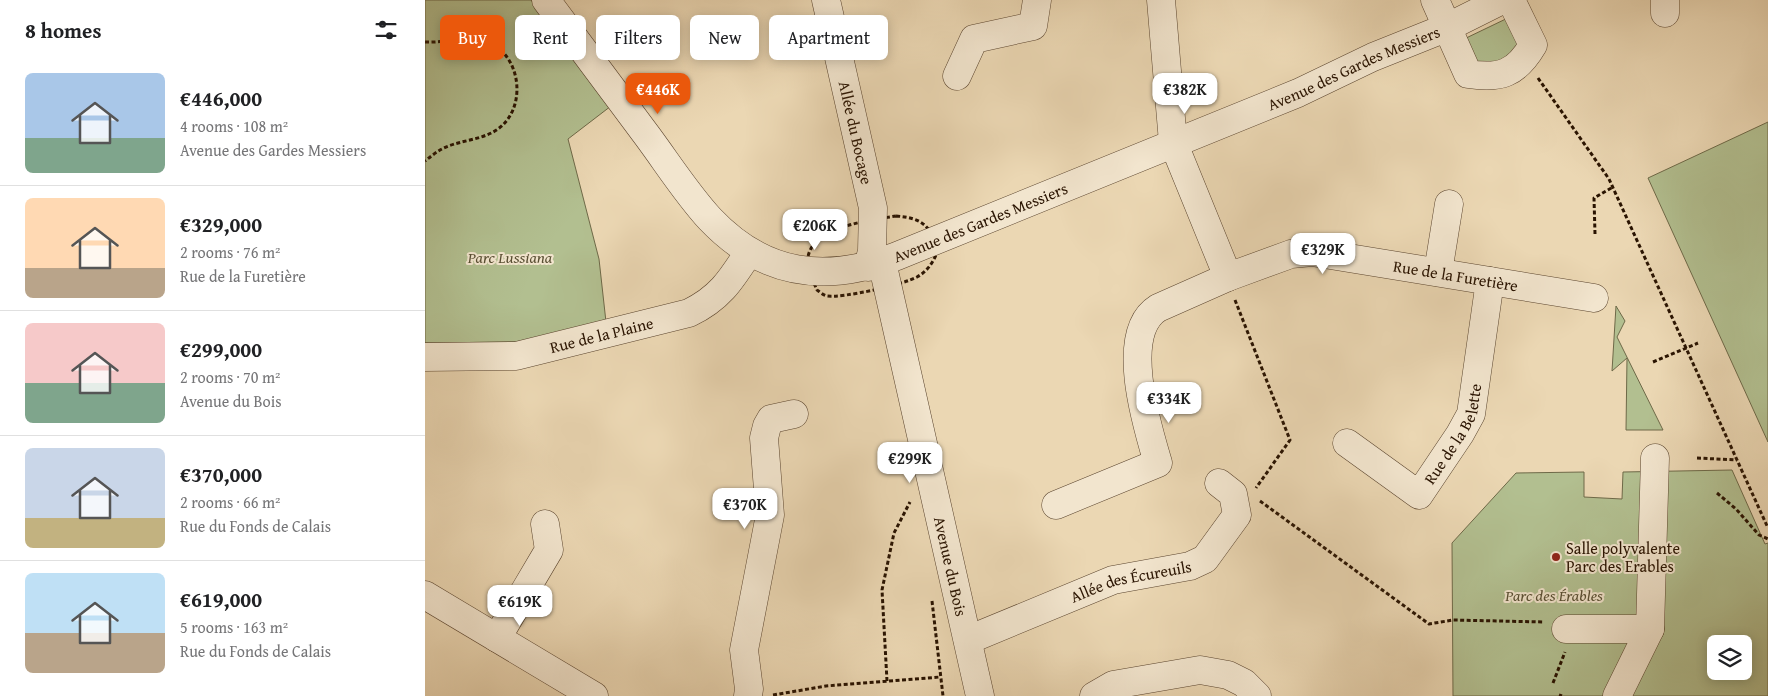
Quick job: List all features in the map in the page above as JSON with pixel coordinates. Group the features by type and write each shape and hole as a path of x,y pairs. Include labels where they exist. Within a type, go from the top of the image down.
{"street":[{"name":"Allée du Bocage","path":"826,0 873,208 872,251 875,265"},
{"path":"957,76 974,39 1033,26 1037,0"},
{"path":"1161,0 1173,142 1228,277"},
{"path":"1435,0 1468,74 1487,77 1509,72 1524,60 1533,45 1511,0"},
{"name":"Avenue des Gardes Messiers","path":"552,2 709,218 749,252 788,267 810,272 842,272 875,265 1173,142 1298,93 1373,57 1448,27 1502,0"},
{"path":"1438,272 1449,204"},
{"name":"Rue de la Plaine","path":"425,357 516,356 689,313 707,304 721,293 749,252"},
{"name":"Rue de la Furetière","path":"1056,505 1158,463 1141,400 1138,340 1144,321 1150,314 1158,308 1228,277 1282,256 1312,252 1594,298"},
{"name":"Avenue du Bois","path":"875,265 968,640 980,696"},
{"name":"Rue de la Belette","path":"1347,443 1419,495 1460,434 1471,414 1490,281"},
{"path":"748,696 749,689 744,650 770,515 764,438 771,419 794,414"},
{"path":"1617,696 1650,629 1655,458"},
{"name":"Allée des Écureuils","path":"968,640 1113,580 1191,566 1205,559 1237,515 1233,494 1219,483"},
{"path":"497,638 549,550 545,524"},
{"path":"425,595 594,696"},
{"path":"1566,629 1650,629"},
{"path":"1094,696 1113,685 1200,670 1228,675 1245,683 1257,696"}],"path":[{"path":"425,42 480,40 501,50 514,67 517,91 512,115 497,130 441,149 425,161"},
{"path":"1524,60 1613,187 1767,525"},
{"path":"1595,234 1594,198 1613,187"},
{"path":"1228,277 1232,292 1290,440 1252,495 1429,624 1453,620 1549,622 1566,629 1565,650 1553,683"},
{"path":"1653,362 1698,343"},
{"path":"1697,458 1737,460"},
{"path":"1717,493 1736,509 1759,535 1768,539"},
{"path":"887,681 882,590 894,533 912,498"},
{"path":"765,696 826,686 940,677"}],"green space":[{"name":"Parc Lussiana","path":"425,0 531,0 542,15 515,15 515,60 576,60 611,106 568,139 599,259 606,322 516,342 425,343"},
{"path":"1512,16 1521,56 1473,70 1462,40"},
{"path":"1768,122 1768,442 1648,178"},
{"path":"1616,306 1625,321 1617,337 1663,430 1626,430 1627,358 1612,371"},
{"name":"Parc des Érables","path":"1732,470 1765,544 1768,543 1768,696 1453,696 1452,543 1516,473 1584,472 1584,497 1622,499 1623,472"}],"place":[{"name":"Salle polyvalente Parc des Erables","path":"1556,557"}]}
